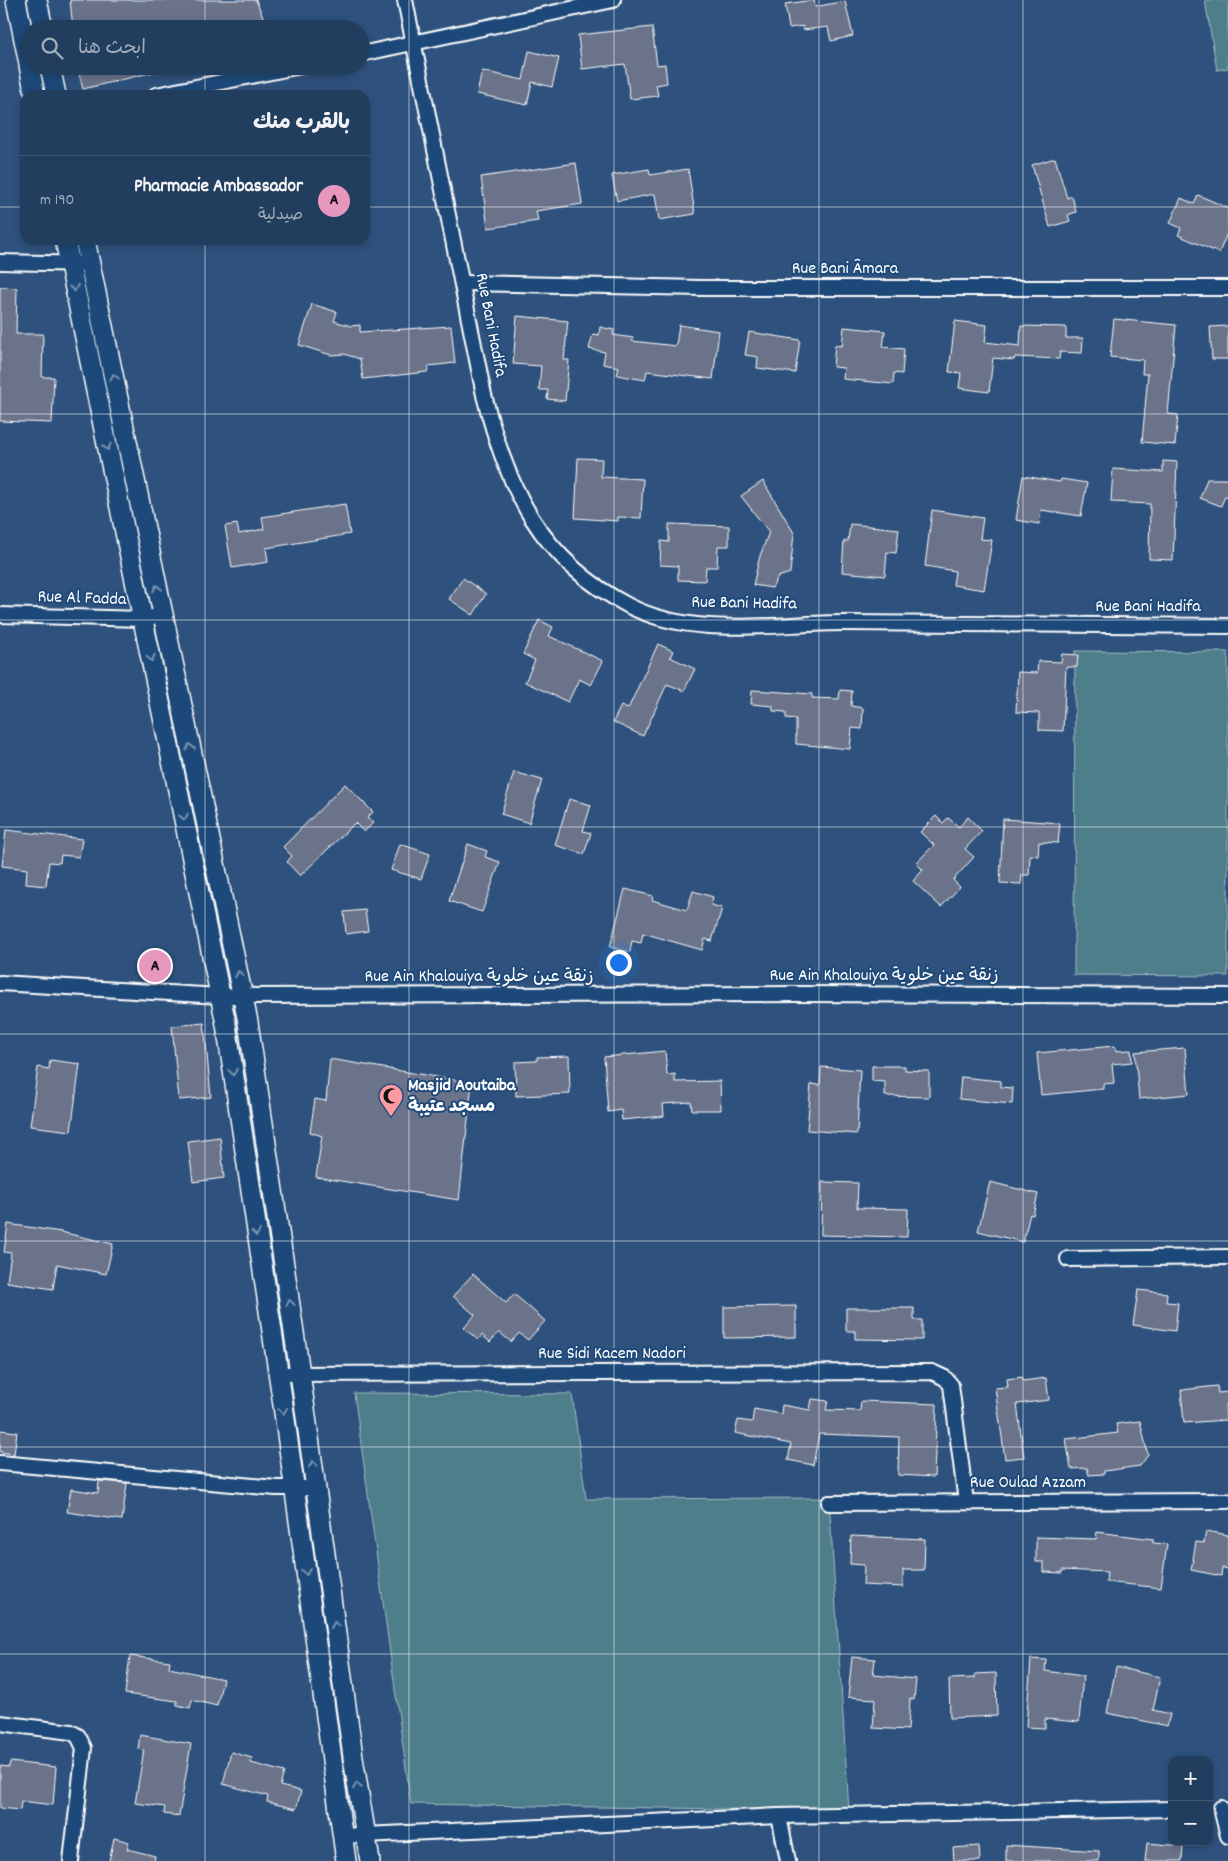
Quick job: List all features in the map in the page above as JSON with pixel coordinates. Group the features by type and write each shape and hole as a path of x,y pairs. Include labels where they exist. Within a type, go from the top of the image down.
{"street":[{"path":"16,0 20,20"},
{"path":"37,0 41,20"},
{"name":"Rue Bani Hadifa","path":"405,0 484,395 496,444 514,487 534,523 559,554 595,585 631,606 670,620 722,626 839,623 1228,626"},
{"path":"370,52 613,0"},
{"path":"31,75 34,90"},
{"path":"52,75 55,90"},
{"path":"181,90 256,75"},
{"path":"66,245 220,996 278,1374 346,1861"},
{"path":"86,245 243,996 300,1373 370,1861"},
{"path":"0,262 90,264"},
{"name":"Rue Bani Âmara","path":"463,283 701,288 1228,288"},
{"name":"Rue Al Fadda","path":"0,615 143,619 163,615"},
{"name":"Rue Ain Khalouiya زنقة عين خلوية","path":"0,983 220,996 786,994 1228,996"},
{"path":"1068,1259 1228,1257"},
{"name":"Rue Sidi Kacem Nadori","path":"278,1374 932,1372 945,1378 951,1385 966,1502"},
{"path":"0,1463 294,1488 316,1488"},
{"name":"Rue Oulad Azzam","path":"829,1503 1228,1501"},
{"path":"0,1723 71,1732 82,1742 83,1759 71,1861"},
{"path":"1219,1807 1228,1836"},
{"path":"342,1836 779,1816 1168,1809"},
{"path":"779,1816 788,1861"}],"green space":[{"path":"1205,0 1228,0 1228,68 1217,70"},
{"path":"1075,651 1228,652 1228,976 1074,975"},
{"path":"354,1393 572,1394 586,1499 829,1498 849,1811 411,1804"}],"building":[{"path":"70,0 256,0 264,20 72,20"},
{"path":"814,0 815,7 845,1 853,36 831,41 828,27 803,30 803,26 789,28 785,4"},
{"path":"652,27 657,65 665,64 667,83 656,85 658,96 630,99 625,64 582,69 578,35"},
{"path":"529,51 559,58 552,87 532,82 527,105 477,94 482,71 523,80"},
{"path":"79,75 141,75 83,89"},
{"path":"1055,158 1067,198 1072,196 1076,212 1068,215 1070,221 1050,227 1032,165"},
{"path":"576,163 582,204 536,211 538,221 488,228 481,177"},
{"path":"649,169 650,175 688,169 695,214 659,220 655,194 617,201 612,175"},
{"path":"1198,195 1228,208 1228,231 1219,253 1178,235 1181,228 1170,223 1181,198 1194,204"},
{"path":"0,287 17,288 16,334 43,334 42,377 54,377 52,423 0,421"},
{"path":"312,304 337,312 334,321 351,326 360,325 360,332 451,326 455,363 429,366 427,372 363,379 360,359 344,354 331,355 299,345"},
{"path":"517,316 568,321 564,360 569,360 565,401 547,399 548,390 539,390 541,366 513,364"},
{"path":"1114,319 1176,325 1168,414 1178,415 1175,445 1142,442 1148,374 1142,374 1143,360 1110,357"},
{"path":"955,321 987,325 985,342 1020,346 1021,326 1066,327 1066,338 1083,338 1082,353 1060,352 1059,359 1015,357 1014,360 993,358 989,392 959,388 961,373 949,372"},
{"path":"679,325 719,331 713,379 647,371 645,380 617,375 619,367 603,364 605,352 589,349 593,334 599,335 600,327 614,330 613,335 633,338 632,341 676,346"},
{"path":"1228,326 1228,359 1212,359 1210,327"},
{"path":"844,327 885,331 883,347 904,349 902,374 894,373 893,384 843,379 844,368 833,367 835,345 842,346"},
{"path":"749,332 800,340 795,373 757,368 758,357 745,355"},
{"path":"578,458 602,459 601,477 643,479 641,518 618,517 618,521 575,518"},
{"path":"1163,461 1177,462 1173,560 1149,559 1150,504 1111,502 1113,469 1163,472"},
{"path":"1023,476 1060,482 1061,479 1087,483 1081,516 1041,510 1039,524 1016,520"},
{"path":"1207,479 1228,479 1228,497 1225,496 1221,506 1200,498"},
{"path":"763,481 794,533 790,573 778,577 772,588 753,585 760,556 769,532 741,496"},
{"path":"345,504 350,534 266,548 268,562 232,568 225,526 237,524 239,534 264,529 262,517"},
{"path":"932,510 983,518 980,539 992,540 984,590 953,585 955,571 925,566"},
{"path":"669,524 729,526 729,546 718,546 717,567 706,567 705,581 678,580 678,566 660,565 661,541 669,542"},
{"path":"850,524 899,529 896,553 887,552 885,576 842,572 844,541 848,541"},
{"path":"463,578 486,594 473,615 449,599"},
{"path":"539,620 553,627 549,636 603,661 591,685 579,679 568,702 525,682 535,660 523,654"},
{"path":"658,644 673,651 670,657 695,669 684,691 667,684 643,736 613,722 621,706 628,709"},
{"path":"1062,654 1078,655 1077,667 1066,667 1063,731 1039,730 1039,713 1016,712 1018,672 1037,673 1038,661 1061,662"},
{"path":"752,690 812,694 812,698 839,699 840,690 852,691 851,706 863,708 862,729 852,728 850,749 796,744 796,719 786,718 786,712 773,711 773,706 751,704"},
{"path":"514,772 542,780 529,823 501,814"},
{"path":"345,784 373,812 367,818 373,823 364,832 355,823 300,876 287,862 292,856 283,847"},
{"path":"569,799 591,805 583,831 591,833 584,854 555,845"},
{"path":"936,816 943,823 948,818 959,827 968,817 982,831 965,849 974,857 953,880 960,887 941,907 913,881 923,870 916,863 934,845 920,832"},
{"path":"1003,819 1060,823 1058,843 1039,842 1038,856 1030,855 1029,875 1022,875 1021,884 1000,883"},
{"path":"6,830 82,839 79,857 61,855 60,863 49,862 46,886 26,884 27,869 2,866"},
{"path":"400,844 430,854 421,879 391,870"},
{"path":"468,844 487,851 485,857 500,862 482,912 449,901"},
{"path":"625,889 653,896 652,900 687,910 693,891 713,897 711,905 722,908 712,941 705,939 702,950 643,933 641,943 632,941 630,952 610,947"},
{"path":"365,910 368,931 346,934 344,912"},
{"path":"145,956 167,957 166,975 144,975"},
{"path":"204,1023 211,1097 179,1100 172,1026"},
{"path":"1115,1046 1116,1051 1131,1050 1132,1062 1112,1064 1114,1083 1103,1084 1103,1089 1041,1095 1037,1053"},
{"path":"1185,1048 1189,1094 1139,1099 1135,1052"},
{"path":"665,1051 667,1075 675,1074 675,1082 720,1081 721,1110 692,1110 691,1102 663,1104 664,1116 622,1120 621,1110 608,1112 604,1057"},
{"path":"569,1056 570,1094 516,1096 515,1062 537,1061 537,1057"},
{"name":"Masjid Aoutaiba مسجد عتيبة","path":"330,1059 472,1083 459,1200 316,1177 322,1136 310,1132 315,1099 326,1101"},
{"path":"50,1060 80,1064 71,1131 30,1126 38,1067 49,1069"},
{"path":"872,1066 905,1066 905,1070 929,1071 929,1097 885,1096 885,1082 872,1081"},
{"path":"821,1067 860,1070 857,1134 807,1130 811,1084 820,1085"},
{"path":"961,1077 1001,1081 1001,1087 1013,1088 1012,1104 959,1099"},
{"path":"220,1137 224,1178 193,1182 188,1141"},
{"path":"822,1182 858,1183 857,1208 908,1209 907,1237 821,1235"},
{"path":"990,1182 1038,1194 1033,1215 1030,1214 1023,1242 978,1231"},
{"path":"8,1224 61,1232 113,1244 106,1274 57,1264 53,1289 7,1282 11,1253 4,1252"},
{"path":"473,1274 506,1303 514,1294 545,1321 528,1340 519,1333 511,1342 499,1332 490,1342 482,1335 478,1340 464,1328 475,1315 453,1296"},
{"path":"1138,1290 1167,1293 1166,1302 1178,1303 1175,1331 1133,1325"},
{"path":"796,1306 796,1337 724,1338 724,1307"},
{"path":"846,1308 914,1308 914,1320 922,1320 922,1340 855,1339 855,1331 846,1331"},
{"path":"1022,1377 1023,1381 1046,1378 1049,1400 1017,1404 1024,1457 1005,1459 995,1388 1008,1387 1007,1379"},
{"path":"1217,1386 1218,1393 1228,1392 1228,1405 1225,1405 1226,1420 1184,1423 1181,1390"},
{"path":"812,1399 828,1401 826,1410 860,1411 861,1401 937,1404 934,1477 898,1475 899,1437 819,1434 813,1465 788,1460 791,1444 735,1433 738,1420 752,1422 754,1409 781,1414 782,1405 810,1410"},
{"path":"1140,1421 1148,1455 1140,1466 1104,1471 1104,1474 1089,1475 1087,1468 1071,1469 1066,1439 1118,1433 1116,1424"},
{"path":"0,1430 17,1432 14,1454 0,1452"},
{"path":"99,1481 127,1483 122,1520 67,1512 71,1489 98,1493"},
{"path":"1206,1531 1228,1535 1228,1569 1222,1568 1221,1576 1191,1570 1196,1542 1204,1543"},
{"path":"1097,1532 1153,1539 1153,1543 1167,1544 1161,1588 1106,1582 1107,1572 1062,1570 1062,1573 1044,1572 1044,1562 1036,1562 1036,1537 1096,1539"},
{"path":"851,1536 925,1539 924,1570 903,1570 903,1587 863,1585 864,1565 850,1564"},
{"path":"130,1656 170,1661 169,1668 223,1679 217,1706 192,1700 190,1708 177,1705 177,1701 125,1694"},
{"path":"852,1657 875,1659 873,1675 916,1679 914,1700 910,1699 908,1730 873,1728 875,1699 848,1697"},
{"path":"1031,1659 1046,1660 1045,1671 1083,1676 1079,1722 1045,1719 1045,1728 1026,1727"},
{"path":"1116,1667 1160,1677 1153,1710 1170,1714 1167,1726 1107,1713"},
{"path":"996,1673 997,1716 950,1718 949,1679 975,1678 975,1674"},
{"path":"140,1735 191,1744 179,1816 164,1814 165,1807 135,1803 144,1750 138,1749"},
{"path":"231,1752 252,1758 251,1763 284,1772 280,1786 301,1791 296,1809 267,1802 268,1796 223,1784"},
{"path":"10,1762 56,1767 53,1805 21,1801 20,1810 0,1808 0,1766 9,1767"},
{"path":"114,1838 129,1842 127,1849 155,1856 154,1861 109,1861"},
{"path":"1147,1843 1183,1846 1182,1861 1145,1861"},
{"path":"1006,1845 1099,1851 1099,1861 1006,1861"},
{"path":"979,1846 980,1861 954,1861 953,1848"}],"place":[{"name":"Pharmacie Ambassador","path":"155,966"},
{"name":"Masjid Aoutaiba مسجد عتيبة","path":"391,1117"}]}
